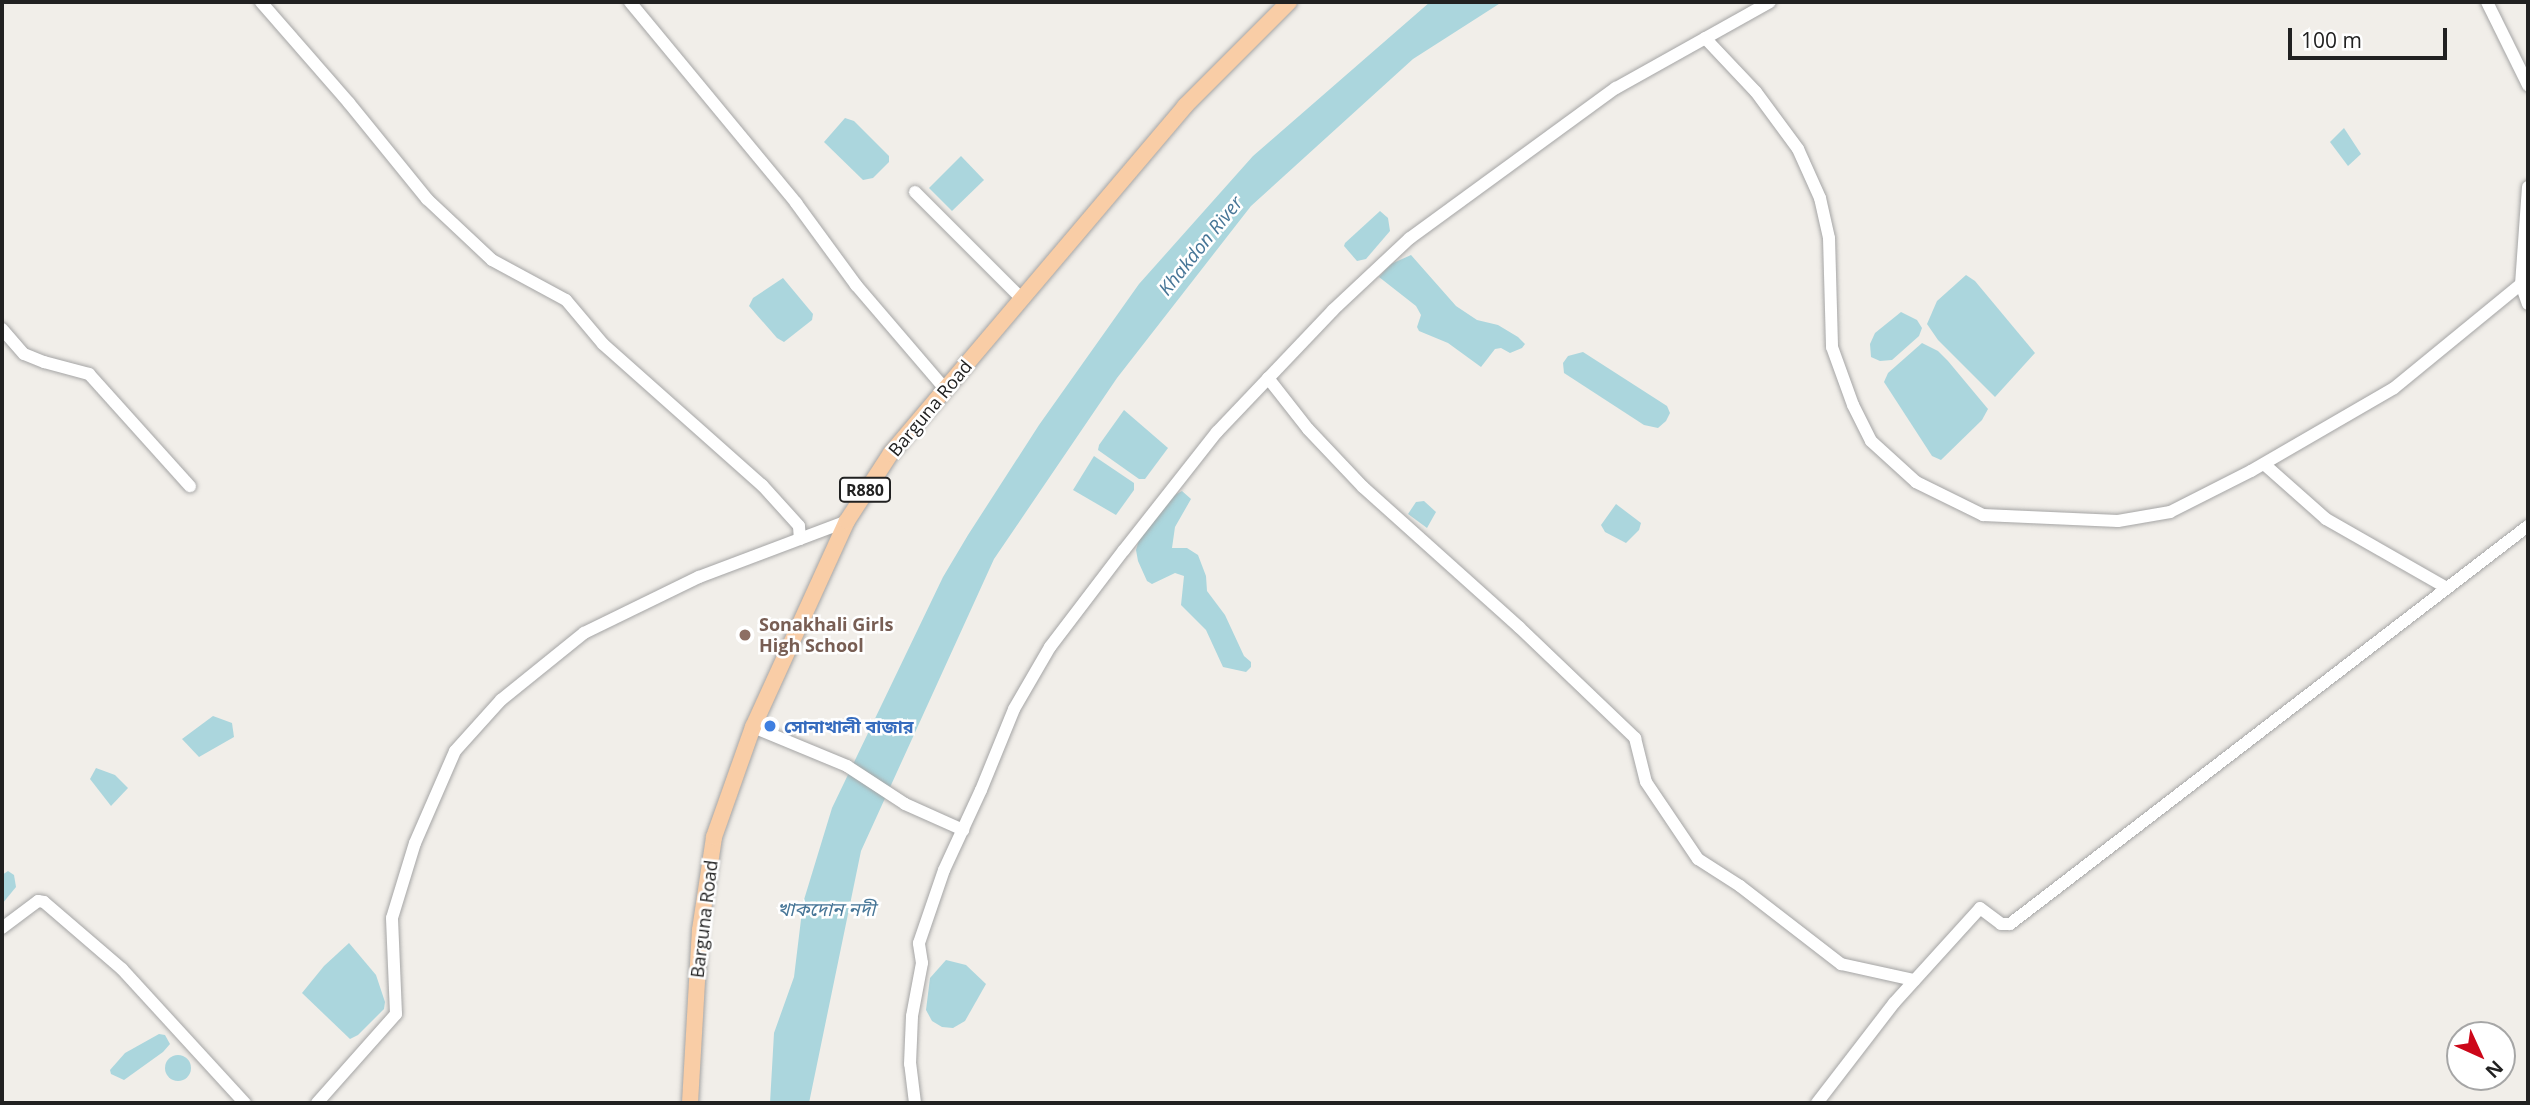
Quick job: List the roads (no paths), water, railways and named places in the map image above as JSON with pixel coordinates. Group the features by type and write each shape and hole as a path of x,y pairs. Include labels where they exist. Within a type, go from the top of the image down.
{"main road":[{"name":"Barguna Road","path":"689,1103 700,930 714,837 752,727 847,521 891,453 1185,106 1289,2"}],"street":[{"path":"261,2 349,103 427,199 492,260 566,300 603,344 762,485 799,526 800,539"},
{"path":"630,2 788,192 856,285 944,389"},
{"path":"915,1103 910,1064 912,1016 922,963 919,943 944,870 1014,709 1050,647 1217,432 1334,310 1410,237 1616,88 1770,2"},
{"path":"2487,2 2528,85"},
{"path":"1705,38 1756,92 1798,149 1820,198 1829,238 1832,346 1853,405 1871,441 1916,482 1983,515 2118,521 2170,512 2264,464 2394,388 2521,284"},
{"path":"2528,187 2521,284 2528,304"},
{"path":"915,192 1022,299"},
{"path":"2,329 24,354 89,374 190,486"},
{"path":"1268,378 1308,429 1363,486 1519,627 1634,738 1646,782 1698,859 1740,886 1841,964 1914,981"},
{"path":"2264,464 2289,489 2337,526 2446,588"},
{"path":"317,1103 396,1014 392,918 415,843 455,751 500,700 584,633 699,577 847,521"},
{"path":"1817,1103 1914,981 1980,908 2001,924 2010,924 2528,526"},
{"path":"752,727 848,766 893,796 963,830"},
{"path":"2,928 38,901 44,902 122,969 245,1103"}],"water":[{"name":"খাকদোন নদী","path":"1430,2 1502,2 1413,59 1251,206 1117,378 994,559 861,851 809,1103 770,1103 774,1033 794,977 803,903 832,808 943,577 968,535 1039,425 1139,284 1253,156"},
{"path":"845,118 854,121 889,156 889,162 873,178 863,180 824,142"},
{"path":"2344,128 2361,154 2348,166 2330,142"},
{"path":"961,156 984,180 952,211 929,188"},
{"path":"1380,211 1388,218 1390,231 1366,259 1357,261 1344,246 1345,243"},
{"path":"1411,255 1456,306 1477,320 1498,325 1518,337 1525,344 1522,348 1510,353 1501,348 1495,349 1481,367 1448,343 1419,331 1417,327 1421,315 1416,306 1379,277 1391,264"},
{"path":"1966,275 1975,281 2035,353 1995,397 1938,340 1927,324 1937,301"},
{"path":"783,278 813,314 812,320 784,342 777,338 749,306 753,298"},
{"path":"1901,312 1917,320 1922,328 1919,336 1892,360 1880,361 1871,357 1870,344 1875,333"},
{"path":"1922,343 1938,351 1948,361 1988,409 1982,420 1941,460 1932,456 1884,382 1888,373"},
{"path":"1583,352 1667,406 1670,413 1666,421 1658,428 1644,425 1564,373 1563,363 1568,356"},
{"path":"1124,410 1168,448 1145,479 1139,479 1098,450"},
{"path":"1094,456 1134,483 1134,490 1116,515 1073,490"},
{"path":"1182,491 1191,499 1175,527 1172,548 1187,548 1198,555 1206,576 1207,591 1225,615 1244,656 1251,662 1251,667 1246,672 1223,667 1206,630 1181,605 1184,576 1175,573 1152,584 1147,581 1138,561 1136,550 1139,540 1173,496"},
{"path":"1424,501 1436,512 1427,528 1408,514 1416,502"},
{"path":"1616,504 1641,523 1639,530 1626,543 1605,532 1601,525"},
{"path":"213,716 232,723 234,737 199,757 182,739"},
{"path":"96,768 115,775 128,788 111,806 90,779"},
{"path":"8,871 14,875 16,887 2,904 2,875"},
{"path":"349,943 376,975 385,1002 384,1009 358,1035 350,1039 302,993 324,966"},
{"path":"946,960 966,965 986,984 965,1021 953,1028 942,1027 932,1021 926,1010 930,978"},
{"path":"159,1034 165,1035 170,1044 163,1052 124,1080 111,1074 110,1070 125,1053"},
{"path":"178,1055 187,1059 191,1068 187,1077 178,1081 169,1077 165,1068 169,1059"}],"place":[{"name":"Sonakhali Girls High School","path":"745,635"},
{"name":"সোনাখালী বাজার","path":"770,726"}],"water label":[{"name":"Khakdon River","path":"1201,246"}]}
